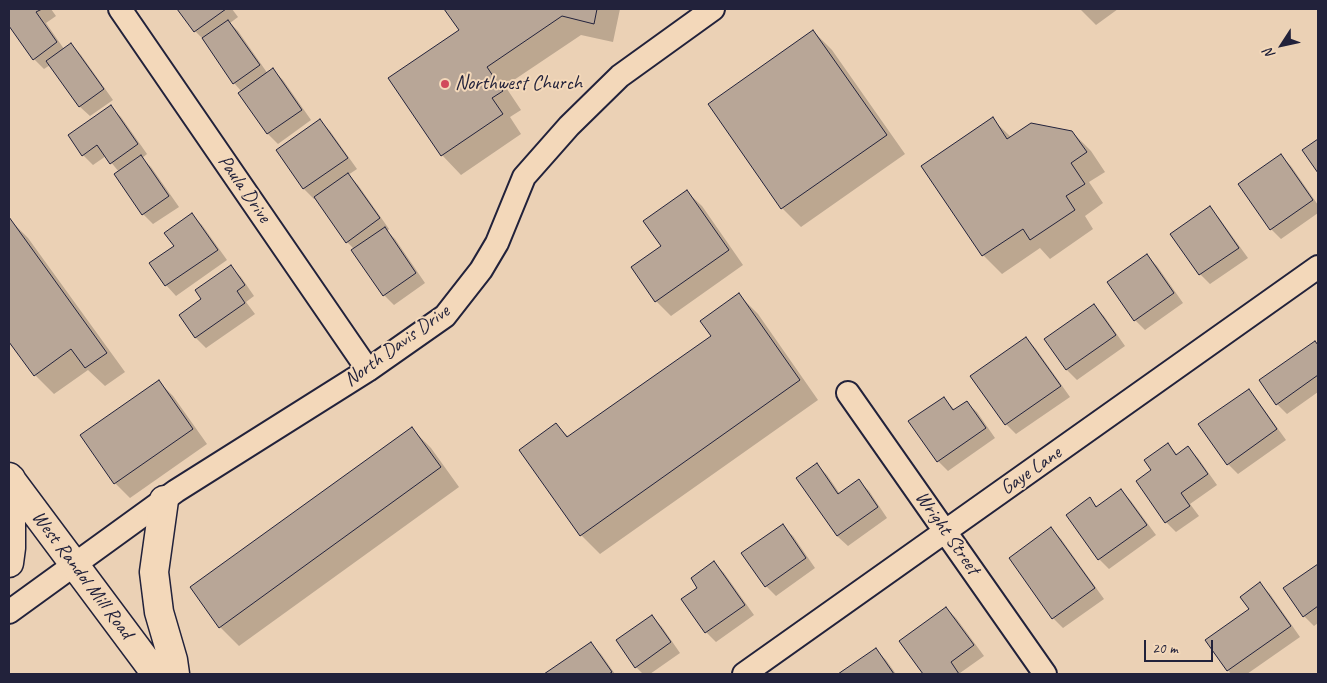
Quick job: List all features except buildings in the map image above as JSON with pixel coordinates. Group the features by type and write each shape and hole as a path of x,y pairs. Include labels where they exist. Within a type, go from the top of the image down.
{"main road":[{"path":"9,563 11,548 10,478"},
{"name":"West Randol Mill Road","path":"10,478 156,674"},
{"path":"164,500 154,572 159,612 173,660 175,674"}],"street":[{"name":"Paula Drive","path":"120,9 368,370"},
{"name":"North Davis Drive","path":"9,612 164,500 368,370 445,316 481,270 496,243 524,177 569,126 620,76 713,9"},
{"name":"Gaye Lane","path":"744,674 1318,267"},
{"name":"Wright Street","path":"848,393 1045,674"}],"place":[{"name":"Northwest Church","path":"445,84"}]}
